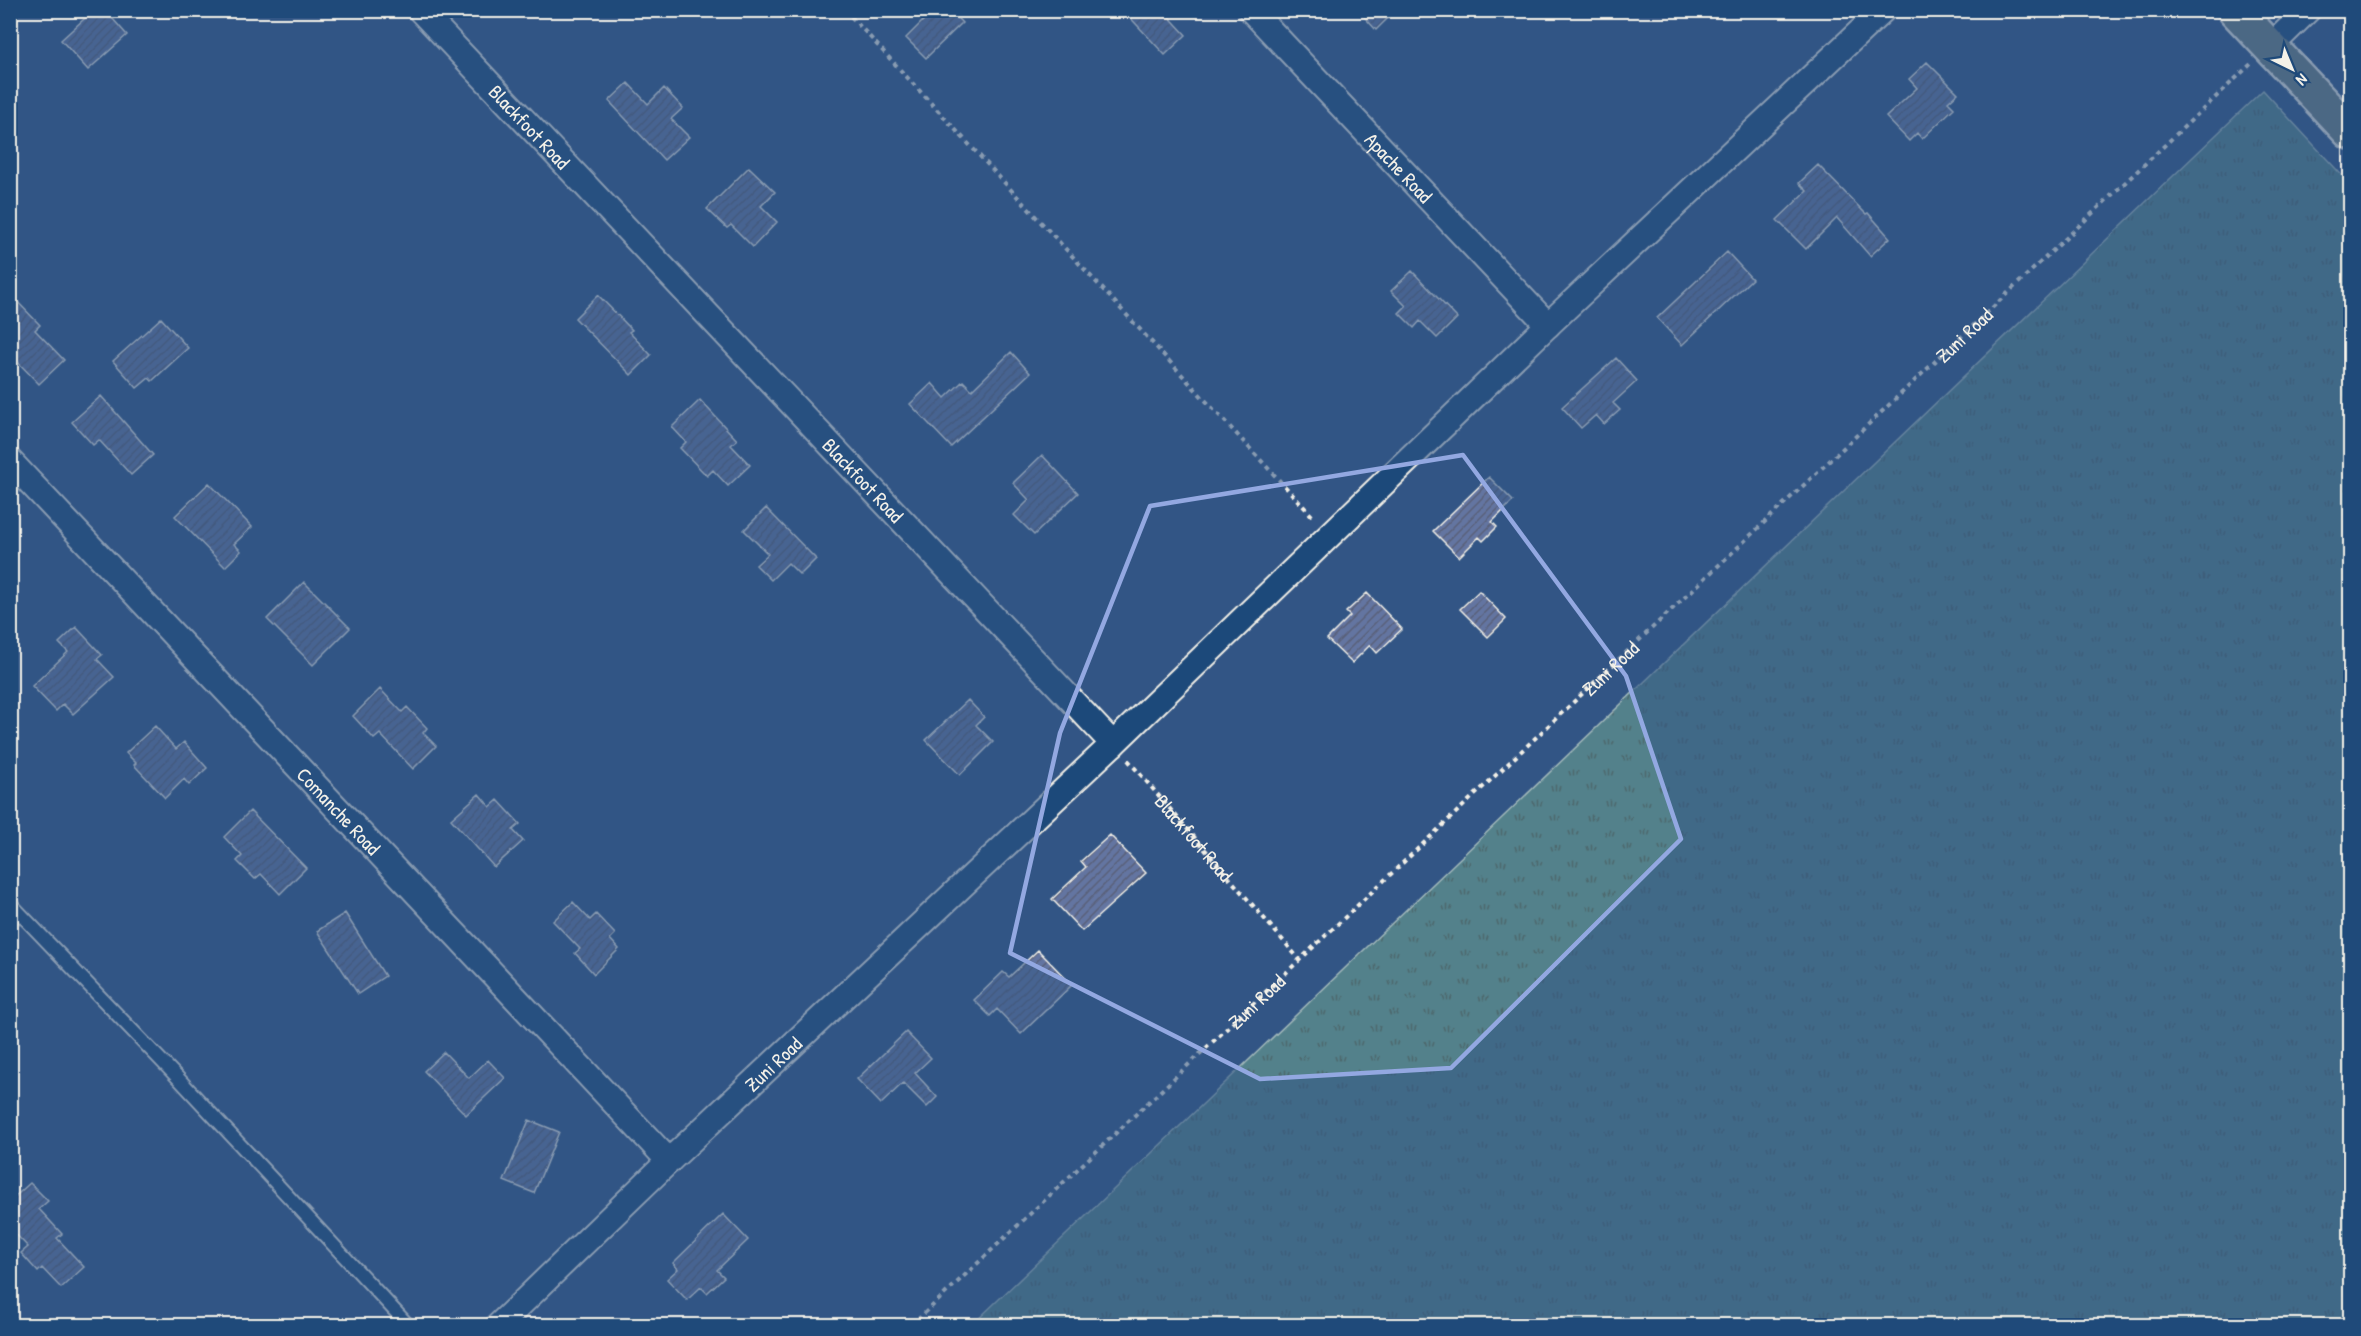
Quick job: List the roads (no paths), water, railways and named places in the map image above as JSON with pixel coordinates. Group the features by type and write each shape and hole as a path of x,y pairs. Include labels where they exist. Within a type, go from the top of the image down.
{"main road":[{"path":"2235,10 2350,132"}],"street":[{"name":"Blackfoot Road","path":"420,10 1113,744"},
{"name":"Apache Road","path":"1251,10 1548,325"},
{"name":"Zuni Road","path":"498,1326 669,1161 1113,744 1548,325 1883,10"},
{"path":"2270,46 2308,10"},
{"name":"Comanche Road","path":"10,461 669,1161"}],"lane":[{"path":"10,903 178,1078 409,1326"}]}
